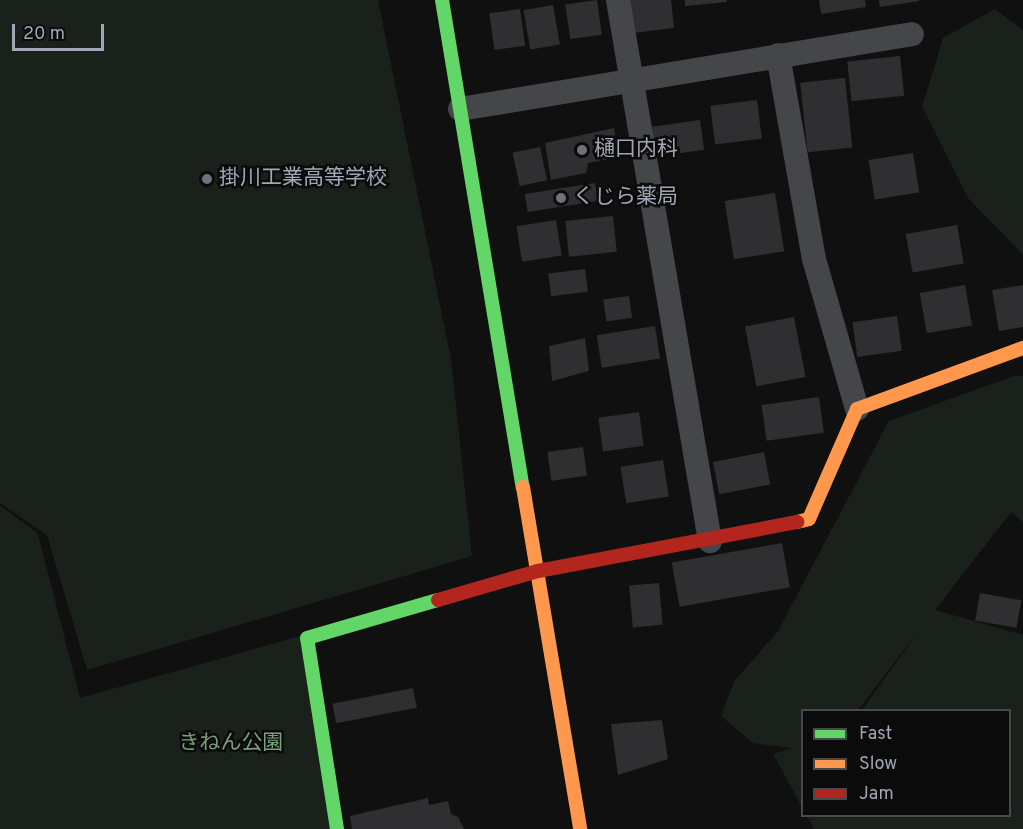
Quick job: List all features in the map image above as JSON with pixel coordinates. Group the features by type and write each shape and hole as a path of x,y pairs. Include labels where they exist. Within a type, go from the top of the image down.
{"street":[{"path":"442,0 580,829"},
{"path":"618,0 629,79 710,541"},
{"path":"460,109 629,79 912,34"},
{"path":"338,829 307,638 538,571 710,541 809,519 857,409 814,259 778,55"},
{"path":"857,409 1023,348"}],"green space":[{"name":"掛川工業高等学校","path":"0,0 378,0 451,359 472,556 87,670 47,535 0,503"},
{"path":"995,9 1023,30 1023,255 968,198 922,107 943,38"},
{"path":"1014,376 1023,376 1023,522 1011,512 935,610 1023,635 1023,829 814,829 808,817 1011,817 1011,709 863,709 921,628 859,709 801,709 801,805 773,754 792,748 753,743 721,716 734,682 778,631 889,421"},
{"name":"きねん公園","path":"0,505 38,534 80,698 300,636 334,829 0,829"}],"building":[{"path":"597,0 602,35 570,39 565,4"},
{"path":"629,0 671,0 674,28 633,33"},
{"path":"685,0 727,0 727,2 685,6"},
{"path":"819,0 865,0 866,7 821,14"},
{"path":"879,0 919,0 919,1 880,7"},
{"path":"553,5 560,44 530,50 523,10"},
{"path":"520,9 525,46 494,50 489,13"},
{"path":"900,56 904,96 851,101 847,62"},
{"path":"845,78 852,148 808,152 800,83"},
{"path":"757,100 762,139 715,144 710,106"},
{"path":"700,120 704,150 651,157 647,128"},
{"name":"樋口内科","path":"614,128 619,157 588,163 586,173 551,180 545,143"},
{"path":"540,147 547,180 520,186 513,153"},
{"path":"913,153 919,193 875,200 869,160"},
{"name":"くじら薬局","path":"595,183 598,201 528,212 525,194"},
{"path":"775,193 784,251 734,259 725,201"},
{"path":"613,216 617,252 569,257 565,221"},
{"path":"556,220 562,256 522,262 516,226"},
{"path":"957,225 964,263 913,272 906,234"},
{"path":"585,269 588,292 551,296 548,274"},
{"path":"965,285 972,325 927,333 920,293"},
{"path":"1023,285 1023,327 999,331 992,290"},
{"path":"629,296 632,318 606,321 603,300"},
{"path":"897,316 902,351 857,357 852,322"},
{"path":"794,317 806,377 757,386 745,327"},
{"path":"655,326 660,359 602,368 597,335"},
{"path":"585,338 589,371 552,381 549,346"},
{"path":"819,397 824,433 767,441 762,405"},
{"path":"639,412 644,446 603,451 598,418"},
{"path":"583,447 587,476 551,481 547,452"},
{"path":"764,452 770,484 719,494 713,462"},
{"path":"663,460 669,497 626,503 621,467"},
{"path":"782,543 790,587 680,607 672,562"},
{"path":"659,583 663,625 633,627 629,586"},
{"path":"980,593 1021,600 1016,628 975,621"},
{"path":"413,688 417,708 336,723 333,704"},
{"path":"662,720 668,759 618,775 611,724"},
{"path":"428,798 429,805 448,801 451,814 458,817 464,829 352,829 350,816"}],"traffic: fast":[{"path":"442,0 523,487"},
{"path":"337,829 307,638 438,600"}],"traffic: slow":[{"path":"797,522 809,519 857,409 1023,348"},
{"path":"523,487 580,829"}],"traffic: jam":[{"path":"438,600 538,571 797,522"}],"place":[{"name":"樋口内科","path":"582,150"},
{"name":"掛川工業高等学校","path":"207,179"},
{"name":"くじら薬局","path":"561,198"}]}
